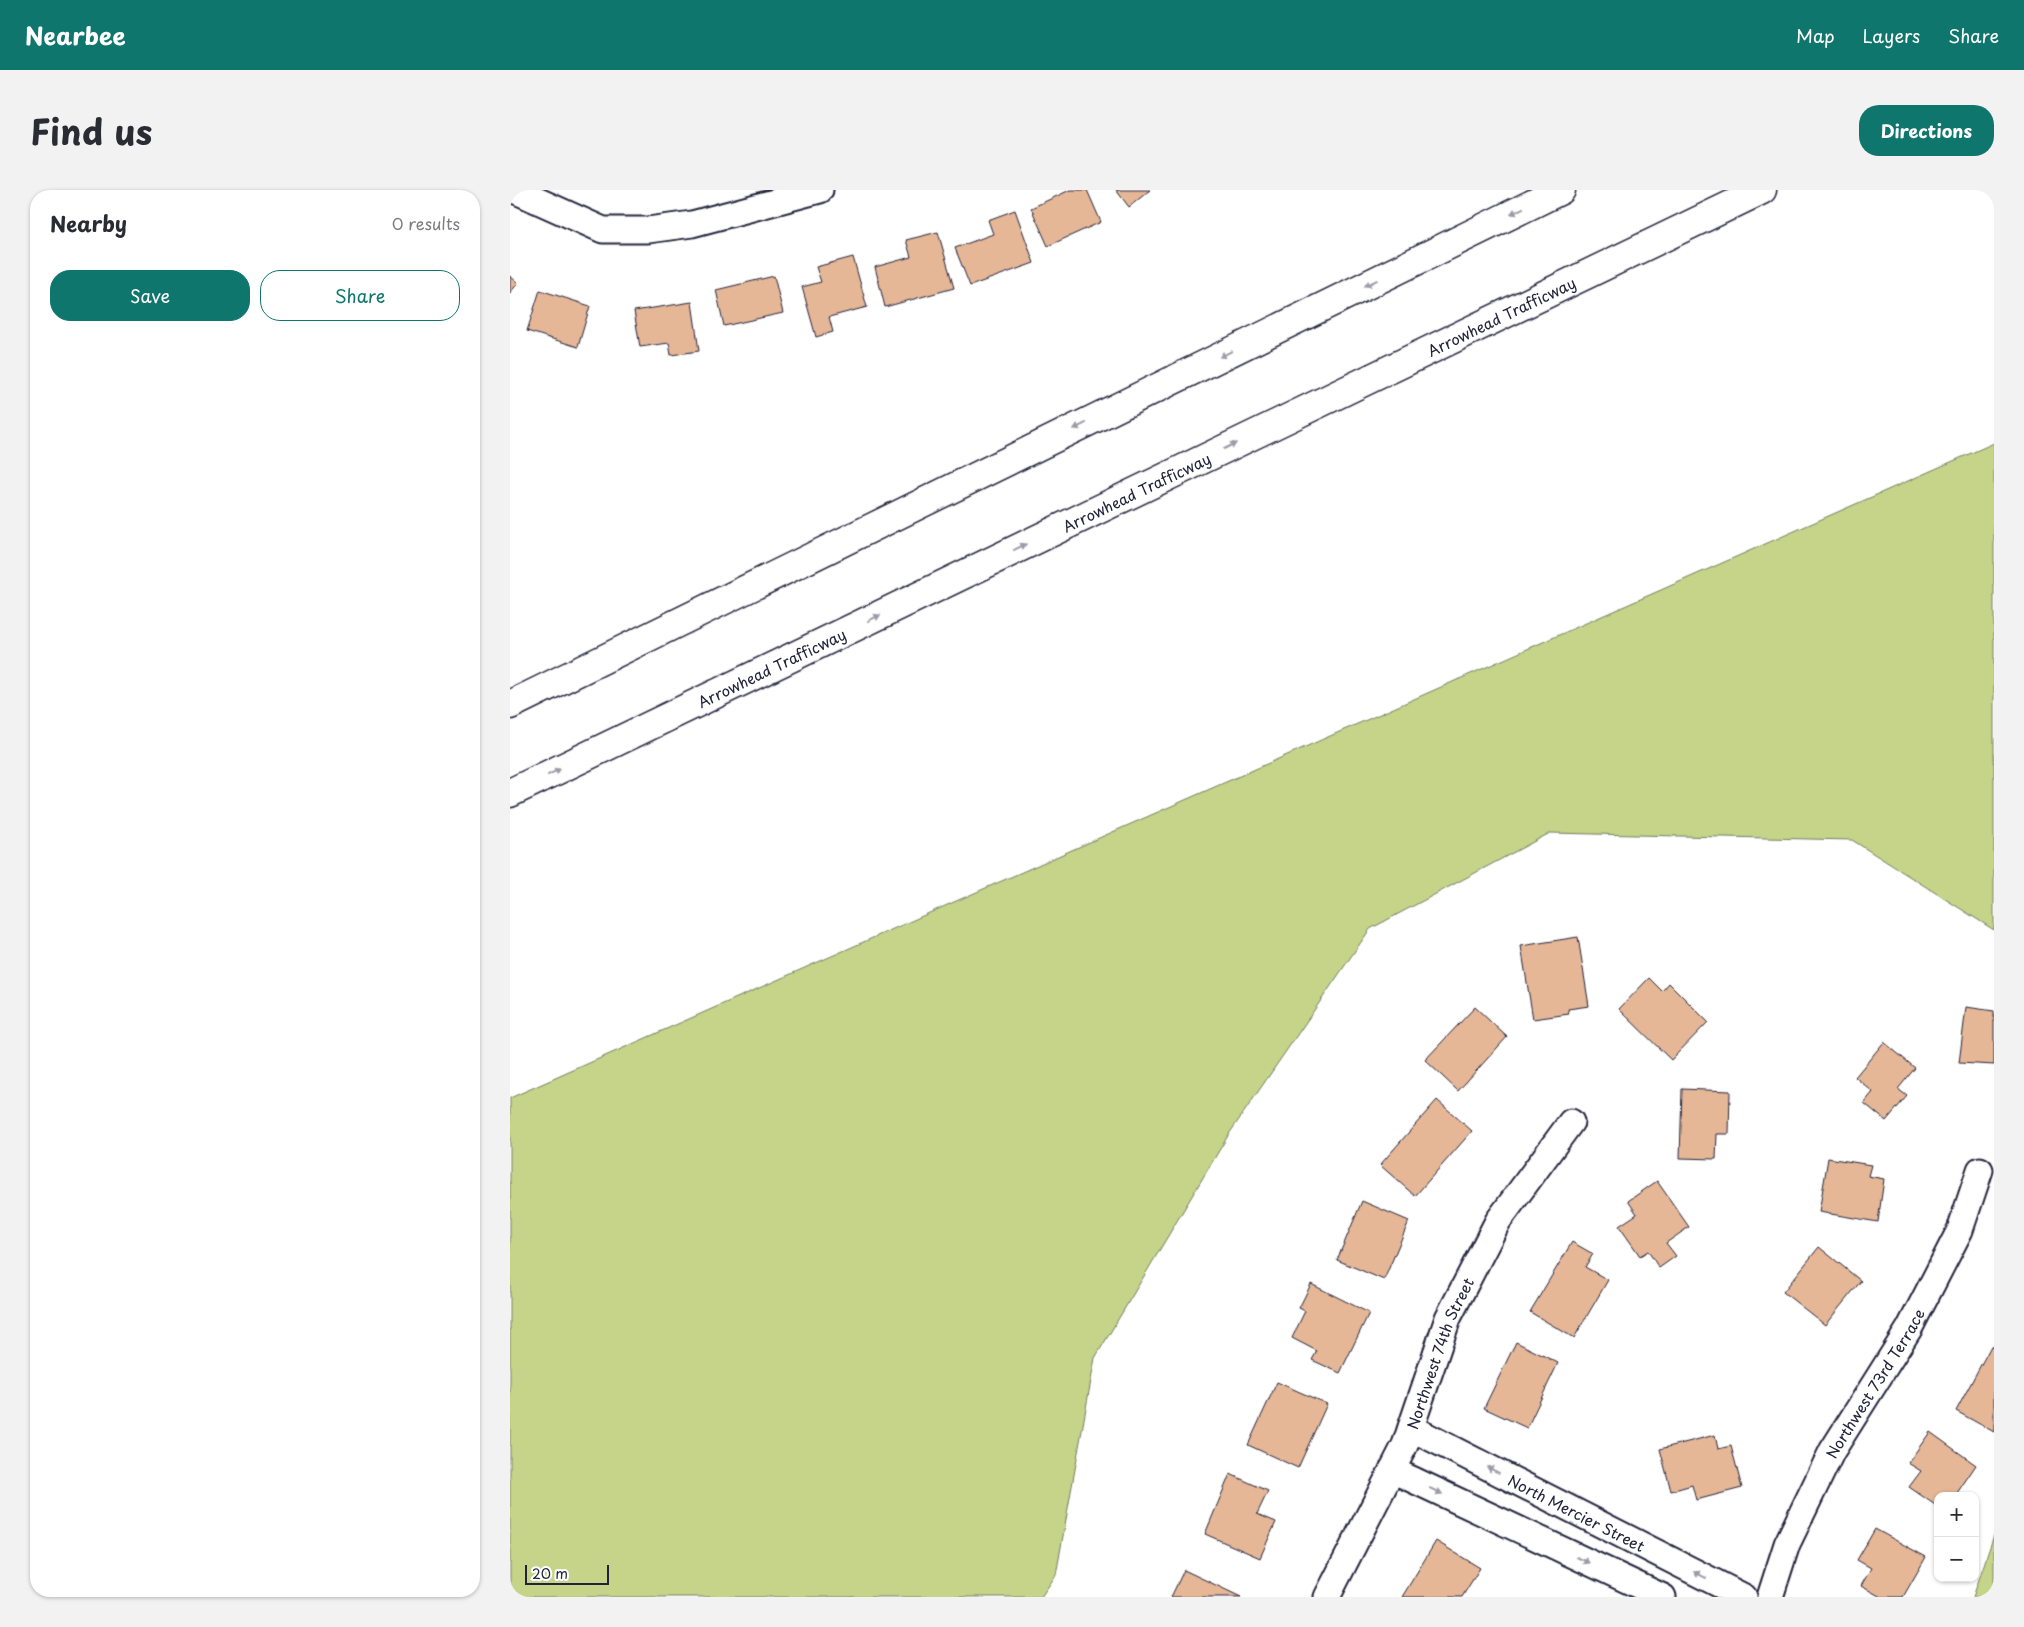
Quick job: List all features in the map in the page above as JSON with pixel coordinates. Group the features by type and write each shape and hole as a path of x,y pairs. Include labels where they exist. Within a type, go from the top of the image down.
{"highway":[{"path":"510,705 1561,190"},
{"name":"Arrowhead Trafficway","path":"510,793 1762,190"}],"street":[{"path":"524,195 604,230 648,230 692,224 820,190"},
{"name":"Northwest 74th Street","path":"1327,1597 1405,1445 1448,1318 1498,1221 1571,1122"},
{"name":"Northwest 73rd Terrace","path":"1770,1597 1787,1544 1832,1451 1910,1329 1960,1230 1980,1170"},
{"name":"North Mercier Street","path":"1410,1428 1744,1597"},
{"path":"1392,1470 1663,1597"}],"green space":[{"path":"1994,443 1994,930 1852,840 1550,833 1370,929 1229,1134 1095,1358 1056,1575 1041,1597 510,1597 510,1098"},
{"path":"1994,1535 1994,1597 1973,1597"}],"building":[{"path":"1070,190 1087,190 1101,222 1048,246 1031,208"},
{"path":"1116,190 1150,190 1129,207"},
{"path":"1015,210 1034,263 970,286 955,248 993,234 988,220"},
{"path":"938,232 954,288 885,307 875,267 911,257 906,240"},
{"path":"853,257 867,307 829,317 833,332 816,337 802,287 821,282 816,267"},
{"path":"510,276 518,283 510,293"},
{"path":"774,276 783,313 724,326 716,290"},
{"path":"540,290 590,306 578,347 527,331"},
{"path":"692,302 699,351 671,355 669,343 640,347 634,311"},
{"path":"1578,937 1589,1006 1568,1009 1569,1014 1533,1019 1521,946"},
{"path":"1649,978 1662,991 1669,983 1708,1022 1671,1060 1619,1009"},
{"path":"1475,1007 1507,1037 1458,1091 1425,1060"},
{"path":"1966,1007 1994,1011 1994,1065 1959,1063"},
{"path":"1884,1042 1915,1068 1898,1089 1907,1096 1886,1121 1864,1103 1873,1092 1855,1077"},
{"path":"1682,1089 1730,1091 1729,1134 1717,1134 1716,1159 1680,1158"},
{"path":"1437,1100 1472,1131 1415,1196 1380,1165"},
{"path":"1828,1158 1871,1165 1868,1176 1884,1179 1878,1222 1819,1212"},
{"path":"1657,1181 1689,1227 1666,1243 1676,1256 1659,1268 1648,1251 1640,1256 1619,1226 1637,1214 1628,1201"},
{"path":"1362,1201 1409,1221 1384,1280 1337,1260"},
{"path":"1572,1242 1593,1254 1585,1267 1608,1280 1574,1338 1530,1312"},
{"path":"1819,1247 1861,1281 1825,1325 1783,1292"},
{"path":"1311,1284 1369,1313 1340,1373 1312,1360 1317,1351 1292,1338 1305,1311 1299,1308"},
{"path":"1516,1342 1558,1363 1527,1428 1484,1408"},
{"path":"1991,1346 1994,1348 1994,1432 1956,1411"},
{"path":"1277,1382 1327,1404 1298,1468 1248,1445"},
{"path":"1930,1432 1976,1465 1958,1492 1934,1492 1934,1504 1909,1487 1921,1471 1908,1463"},
{"path":"1715,1435 1718,1449 1731,1446 1742,1488 1696,1500 1692,1485 1671,1491 1660,1449"},
{"path":"1230,1474 1268,1491 1257,1514 1276,1522 1260,1558 1205,1534"},
{"path":"1875,1529 1926,1557 1903,1597 1881,1597 1861,1586 1871,1568 1857,1560"},
{"path":"1436,1541 1480,1568 1462,1597 1402,1597"},
{"path":"1184,1570 1241,1597 1171,1597"}]}
